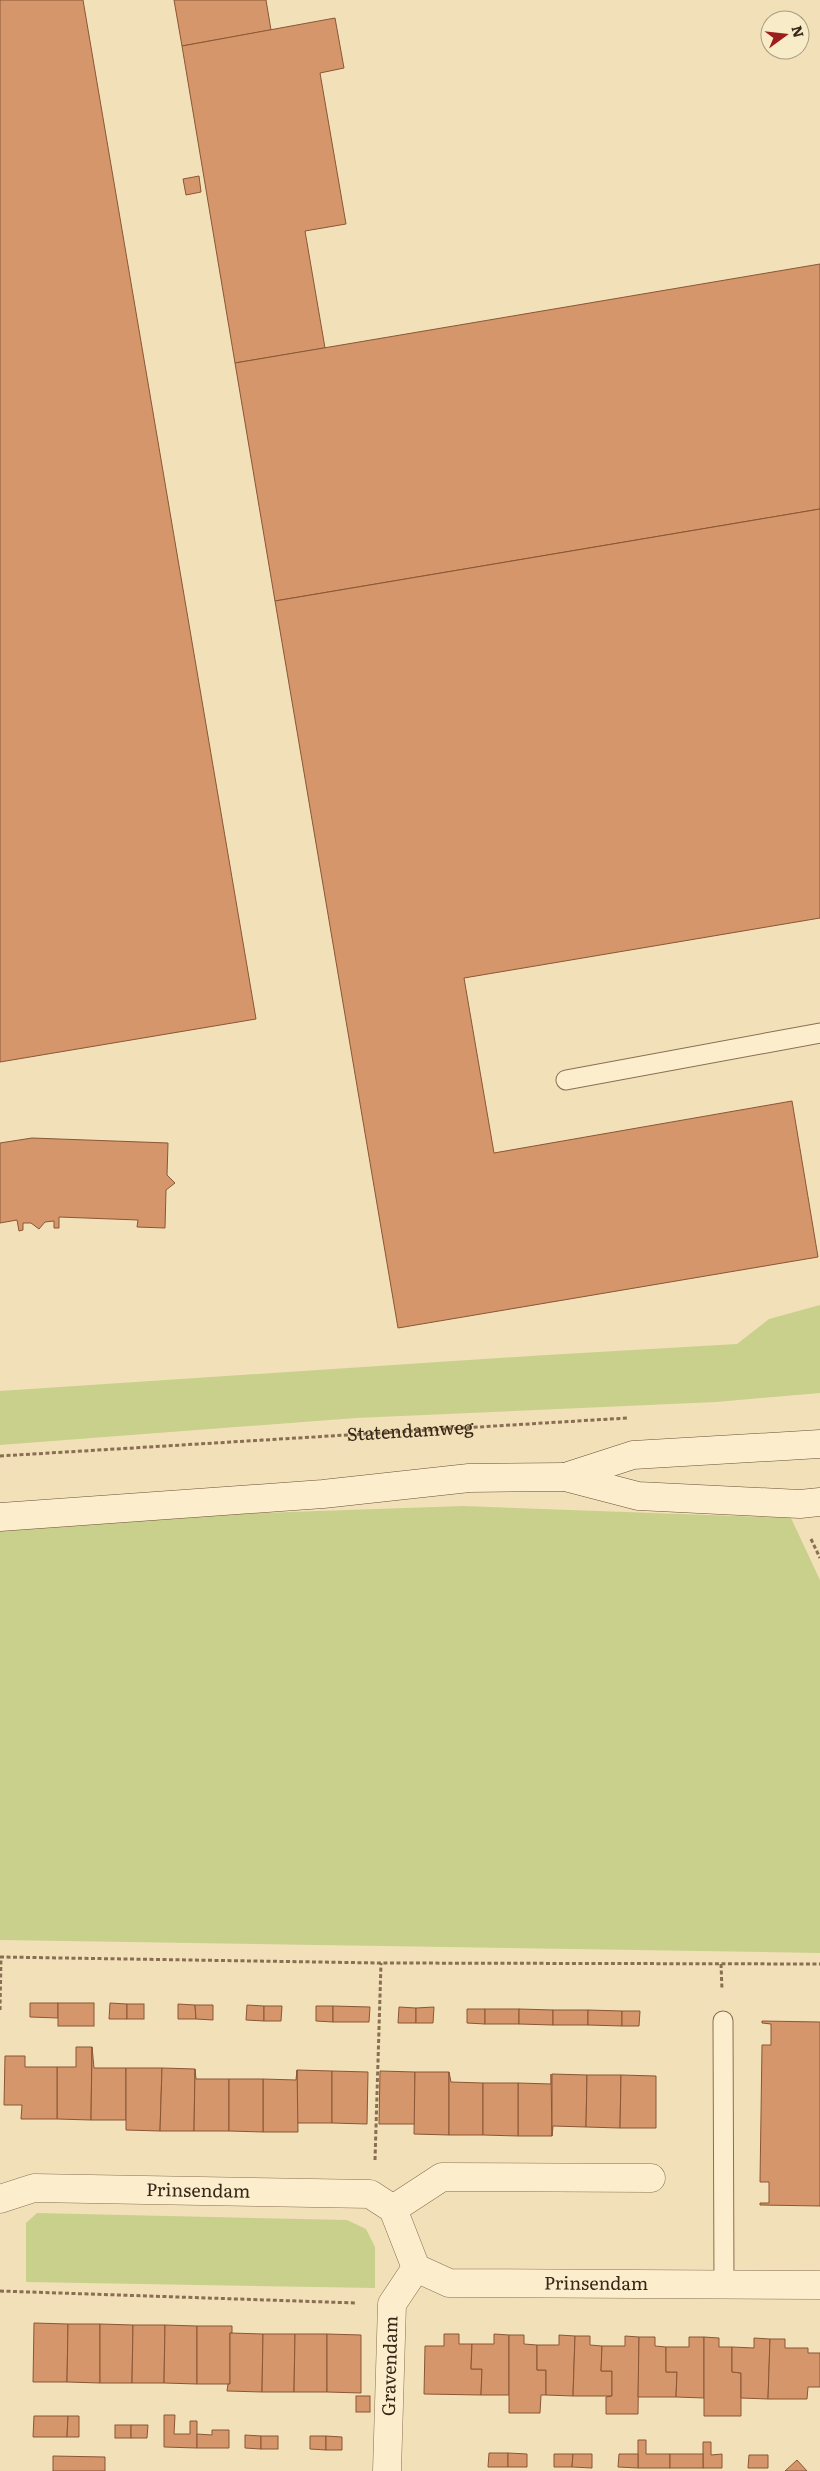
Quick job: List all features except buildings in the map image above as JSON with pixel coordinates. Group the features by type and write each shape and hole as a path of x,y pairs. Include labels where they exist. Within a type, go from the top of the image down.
{"street":[{"path":"565,1478 633,1455 820,1444"},
{"path":"0,1517 323,1494 469,1478 565,1478 638,1496 800,1504 820,1502"},
{"path":"416,2268 393,2209 442,2177 651,2178"},
{"name":"Prinsendam","path":"0,2199 34,2188 370,2194 393,2209"},
{"name":"Prinsendam","path":"416,2268 449,2283 820,2285"},
{"name":"Gravendam","path":"387,2471 392,2304 416,2268"}],"lane":[{"path":"566,1080 820,1033"},
{"path":"723,2021 724,2284"}],"path":[{"name":"Statendamweg","path":"0,1456 635,1418"},
{"path":"0,2010 0,1957 381,1963 820,1964"},
{"path":"381,1963 375,2176 393,2209"},
{"path":"0,2291 392,2304"}],"green space":[{"path":"820,1305 820,1393 716,1402 356,1418 0,1445 0,1391 737,1344 769,1319"},
{"path":"463,1506 791,1518 820,1580 820,1953 0,1940 0,1531 116,1518"},
{"path":"37,2213 347,2220 366,2229 375,2247 375,2288 26,2282 26,2223"}]}
